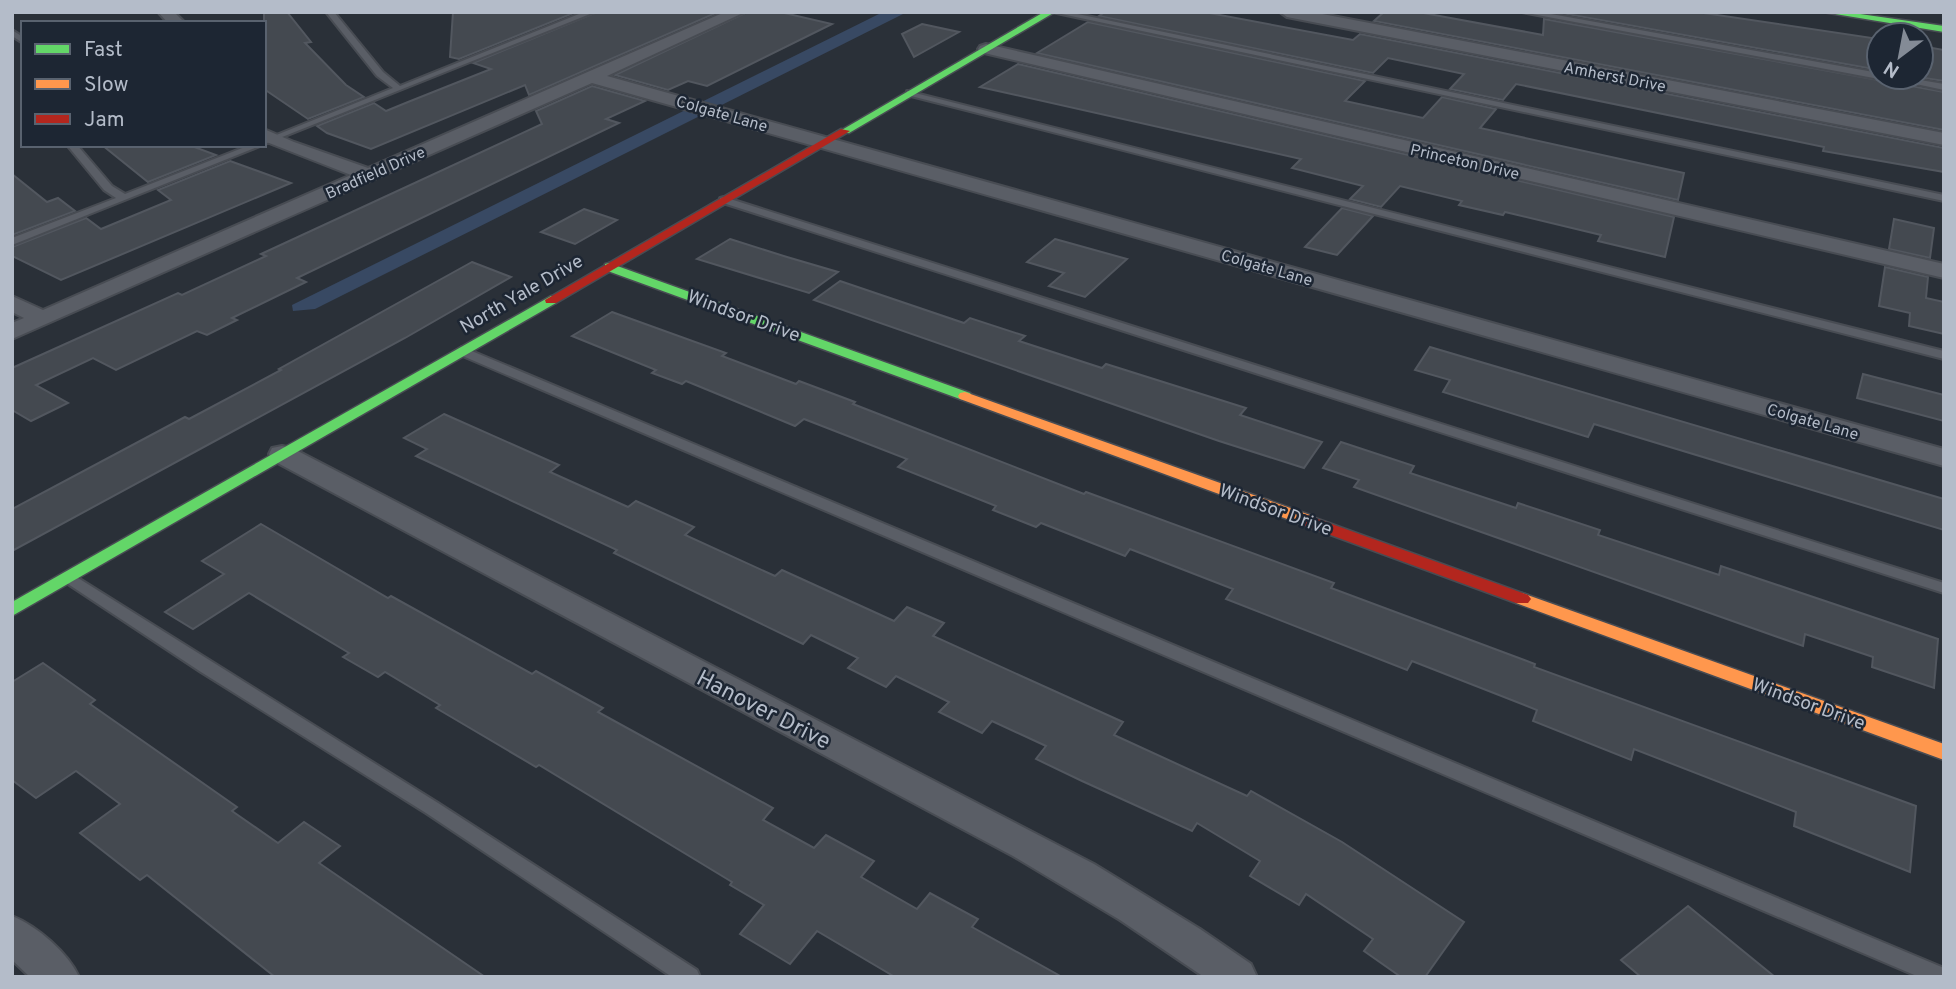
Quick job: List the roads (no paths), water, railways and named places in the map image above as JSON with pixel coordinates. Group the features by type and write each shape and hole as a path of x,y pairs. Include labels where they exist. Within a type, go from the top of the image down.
{"street":[{"name":"Bradfield Drive","path":"12,332 738,12"},
{"name":"North Yale Drive","path":"12,610 1054,12"},
{"name":"Amherst Drive","path":"1287,12 1944,139"},
{"path":"1827,12 1944,29"},
{"name":"Princeton Drive","path":"986,49 1944,271"},
{"name":"Colgate Lane","path":"591,77 1944,458"},
{"path":"266,140 369,175"},
{"name":"Windsor Drive","path":"609,267 1944,752"},
{"path":"12,303 43,319"},
{"name":"Hanover Drive","path":"282,454 674,663 1028,846 1183,936 1237,977"},
{"path":"12,934 59,977"}],"lane":[{"path":"330,12 380,75 399,89"},
{"path":"266,140 591,12"},
{"path":"1054,12 1944,198"},
{"path":"1526,12 1865,73"},
{"path":"910,93 1944,355"},
{"path":"74,147 108,188 124,198"},
{"path":"12,242 248,147"},
{"path":"724,200 1944,588"},
{"path":"462,351 1942,977"},
{"path":"69,577 207,668 432,808 690,977"}],"water":[{"path":"883,12 907,12 315,309 293,311 292,305"}]}
